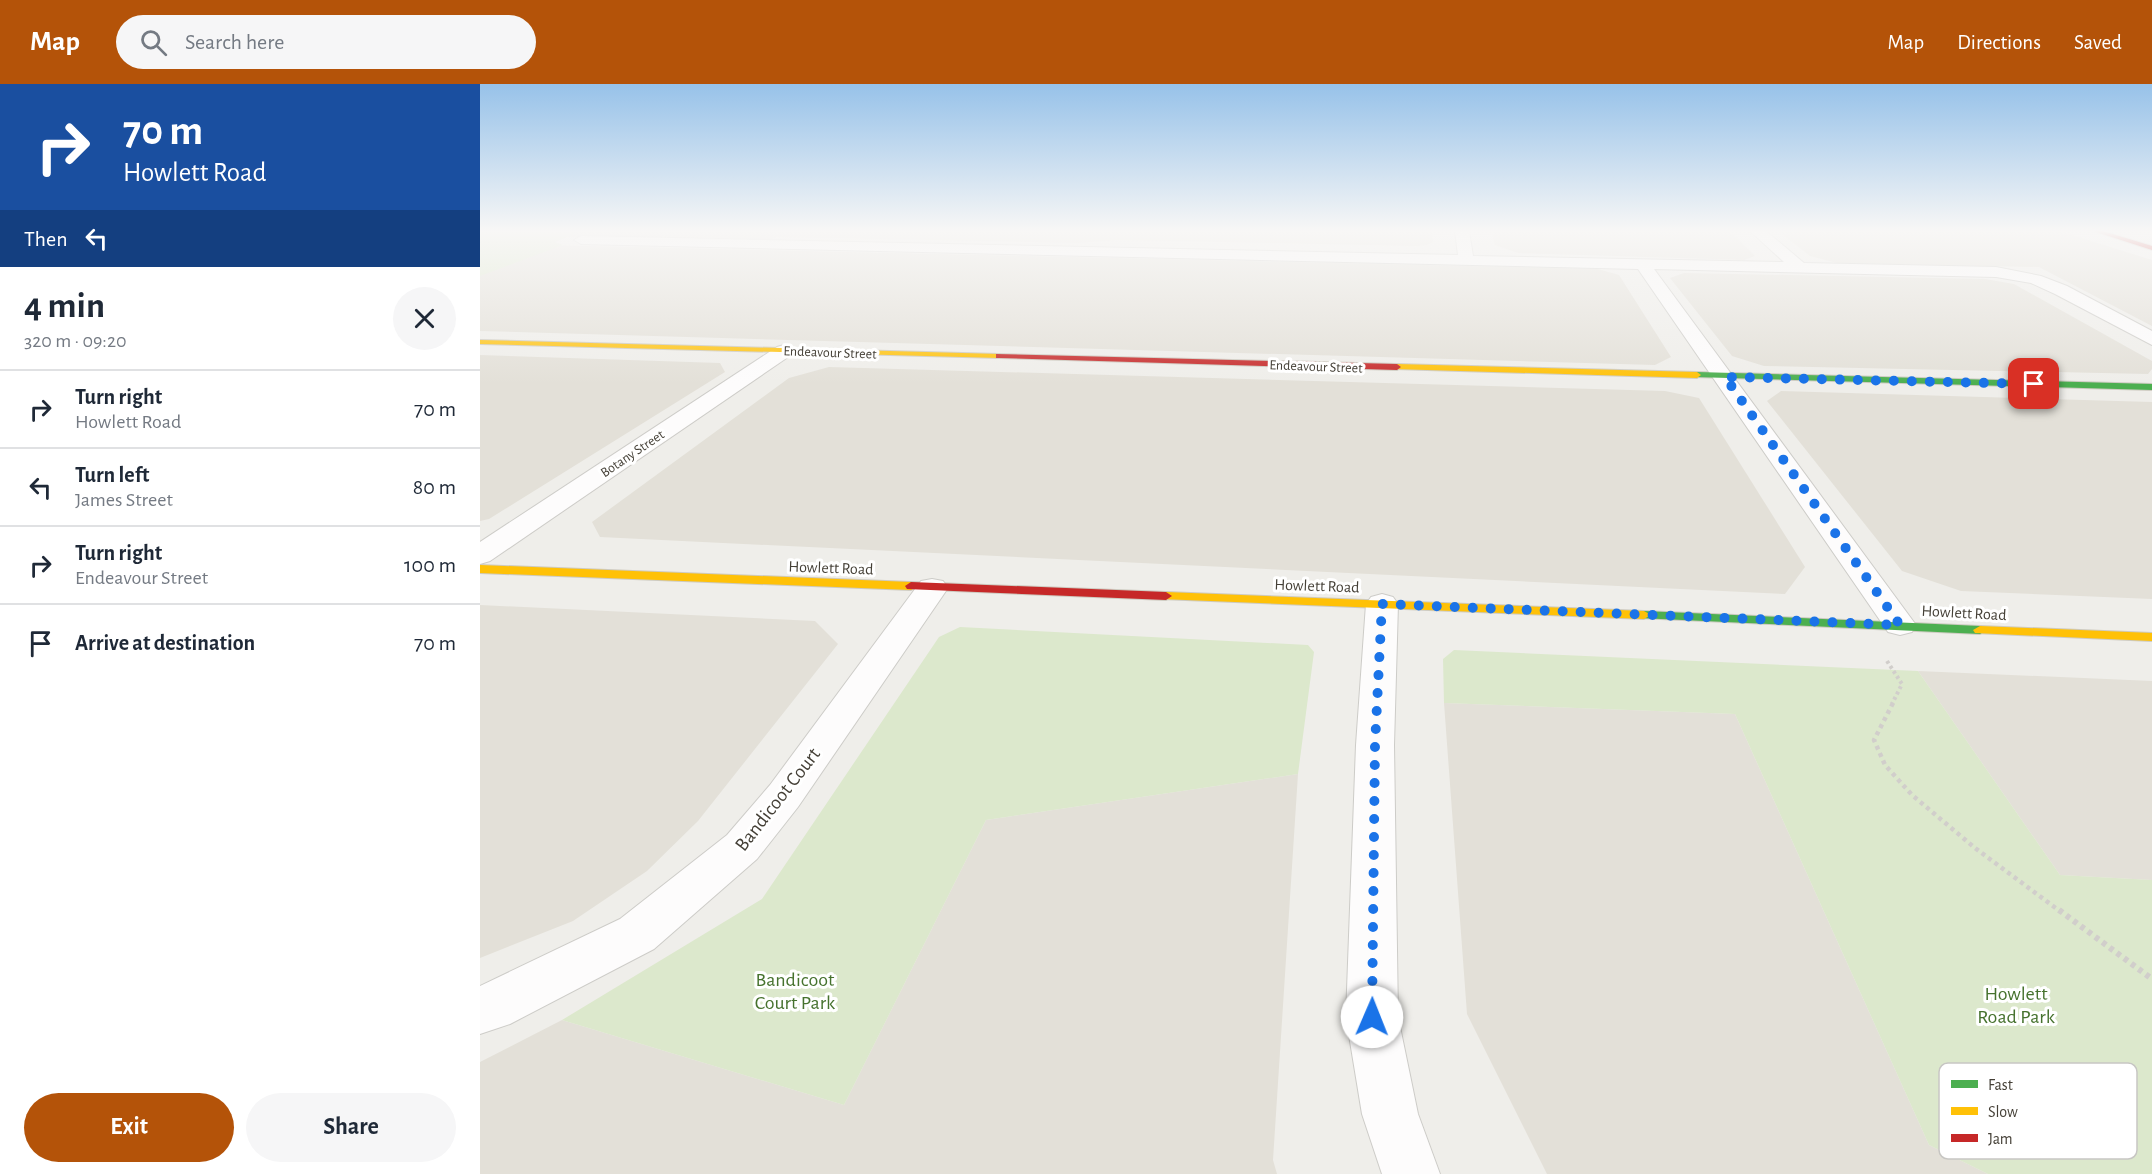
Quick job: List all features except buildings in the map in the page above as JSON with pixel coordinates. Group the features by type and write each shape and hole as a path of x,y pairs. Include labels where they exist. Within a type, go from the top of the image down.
{"street":[{"path":"1656,282 1900,625"},
{"path":"2042,282 2152,339"},
{"name":"Endeavour Street","path":"480,342 2152,387"},
{"name":"Botany Street","path":"480,555 784,351"},
{"name":"Howlett Road","path":"480,569 2152,637"},
{"name":"Bandicoot Court","path":"480,1010 492,1007 637,934 742,847 784,796 932,588"},
{"path":"1382,604 1375,745 1372,1017 1390,1114 1411,1174"}],"path":[{"path":"1863,624 1902,684 1874,740 1884,765 1912,795 1975,848 2152,979"}],"shaded area":[{"path":"480,282 1623,282 1671,357 1655,365 480,331"},
{"path":"1673,282 2002,282 2014,284 2152,361 2152,369 2148,374 1764,366 1732,356"},
{"path":"2067,282 2152,282 2152,326"},
{"path":"480,355 720,363 725,372 489,519 480,521"},
{"path":"829,367 1665,391 1699,398 1805,567 1785,594 600,537 592,522 789,378"},
{"path":"1781,391 2152,402 2152,599 1961,591 1902,571 1767,401"},
{"path":"480,605 815,621 838,644 698,821 647,871 573,921 480,958"},
{"path":"1918,671 2152,681 2152,880 2060,875"},
{"path":"1444,703 1735,714 1929,1145 1939,1150 1939,1159 1957,1159 1988,1174 1547,1174 1467,1014"},
{"path":"1298,774 1273,1160 1277,1174 480,1174 480,1062 562,1020 844,1105 986,820"}],"green space":[{"name":"Bandicoot Court Park","path":"960,627 1308,645 1314,652 1298,774 986,820 844,1105 562,1020 762,899 939,637"},
{"name":"Howlett Road Park","path":"1454,650 1918,671 2060,875 2152,880 2152,1174 1988,1174 1957,1159 2137,1159 2137,1063 1939,1063 1939,1150 1929,1145 1735,714 1444,703 1443,659"}],"traffic: fast":[{"path":"1697,375 2152,387"},
{"path":"1644,615 1980,630"}],"traffic: slow":[{"path":"480,342 999,356"},
{"path":"1397,367 1697,375"},
{"path":"480,569 911,586"},
{"path":"1166,596 1644,615"},
{"path":"1980,630 2152,637"}],"traffic: jam":[{"path":"999,356 1397,367"},
{"path":"911,586 1166,596"}],"route":[{"path":"1372,1017 1375,745 1382,604 1900,625 1725,377 2034,384"}]}
